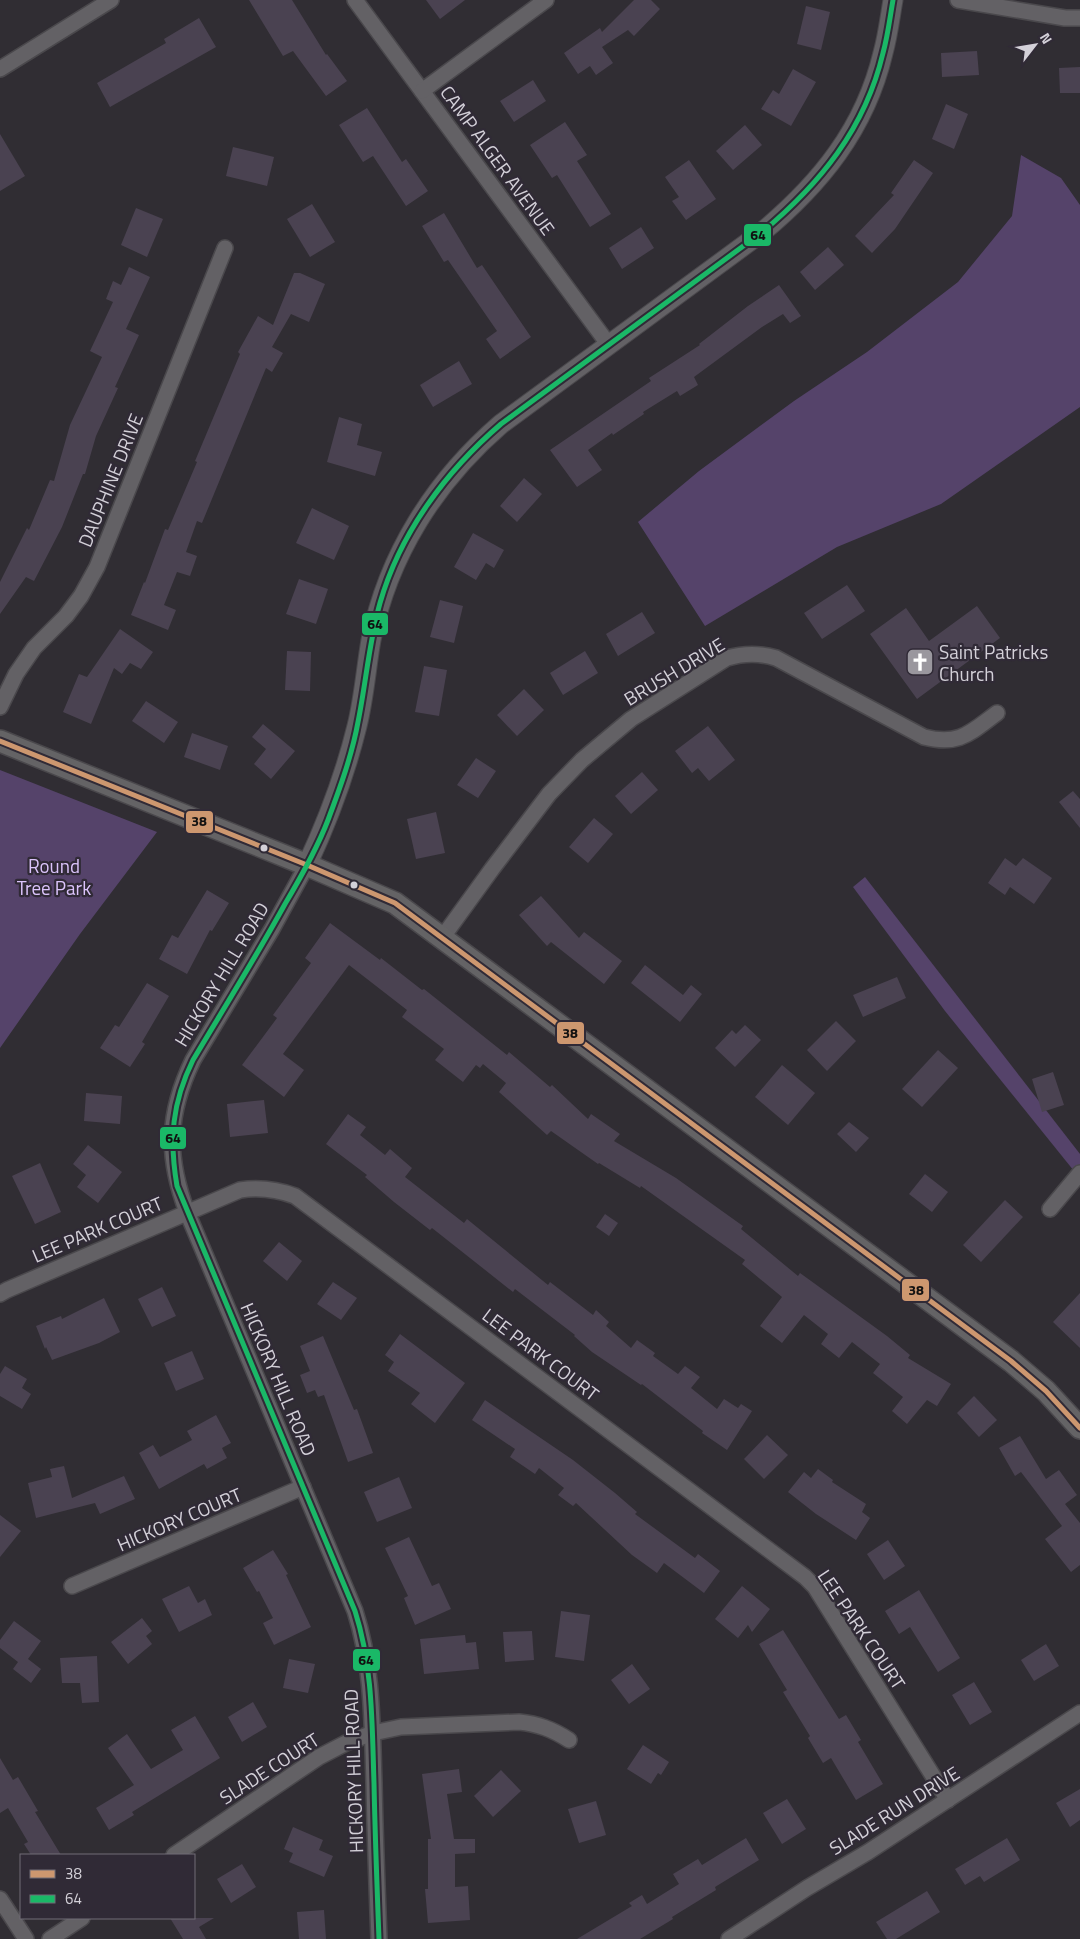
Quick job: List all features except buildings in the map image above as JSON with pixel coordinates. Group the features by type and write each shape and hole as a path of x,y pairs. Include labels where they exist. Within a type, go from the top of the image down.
{"main road":[{"path":"0,741 307,865 395,903 1011,1361 1046,1391 1080,1428"}],"street":[{"path":"0,69 111,0"},
{"name":"CAMP ALGER AVENUE","path":"355,0 609,345"},
{"path":"422,92 546,0"},
{"path":"307,865 327,822 344,775 358,724 371,640 381,602 394,565 409,534 429,502 456,467 501,424 761,233 792,207 818,180 840,150 858,119 873,86 884,53 894,0"},
{"path":"958,0 1064,18 1080,18"},
{"name":"DAUPHINE DRIVE","path":"0,707 16,674 34,648 66,616 97,567 225,248"},
{"name":"BRUSH DRIVE","path":"442,938 549,794 582,760 631,719 727,658 743,654 762,654 776,658 924,737 940,741 954,740 968,734 997,714"},
{"name":"HICKORY HILL ROAD","path":"307,865 272,929 193,1060 184,1079 174,1115 172,1159 178,1186 187,1212 362,1631 368,1659 373,1733 379,1939"},
{"path":"1050,1209 1080,1173"},
{"name":"LEE PARK COURT","path":"0,1294 240,1190 257,1188 278,1190 303,1200 805,1577 815,1587 948,1800"},
{"name":"HICKORY COURT","path":"72,1586 303,1487"},
{"name":"SLADE RUN DRIVE","path":"729,1939 807,1888 868,1852 1080,1712"},
{"name":"SLADE COURT","path":"175,1854 319,1757 346,1743 373,1733 401,1727 519,1722 536,1724 554,1730 569,1740"},
{"path":"0,1899 26,1939"},
{"path":"50,1939 80,1919"}],"green space":[{"path":"1021,155 1061,178 1080,205 1080,407 941,504 837,547 705,626 638,522 699,471 794,401 867,352 958,282 1012,216"},
{"name":"Round Tree Park","path":"0,770 157,832 80,934 0,1048"},
{"path":"865,877 1080,1154 1080,1164 1074,1171 945,1011 853,887"}],"transit line":[{"name":"64","path":"379,1939 372,1718 361,1632 355,1611 177,1186 173,1153 174,1122 177,1106 193,1060 274,924 324,831 352,747 380,603 400,552 427,505 462,462 501,424 761,233 821,175 852,130 865,106 883,53 893,0"},
{"name":"38","path":"0,741 307,865 395,903 1011,1361 1046,1391 1080,1428"}],"place":[{"name":"Saint Patricks Church","path":"920,662"}]}
